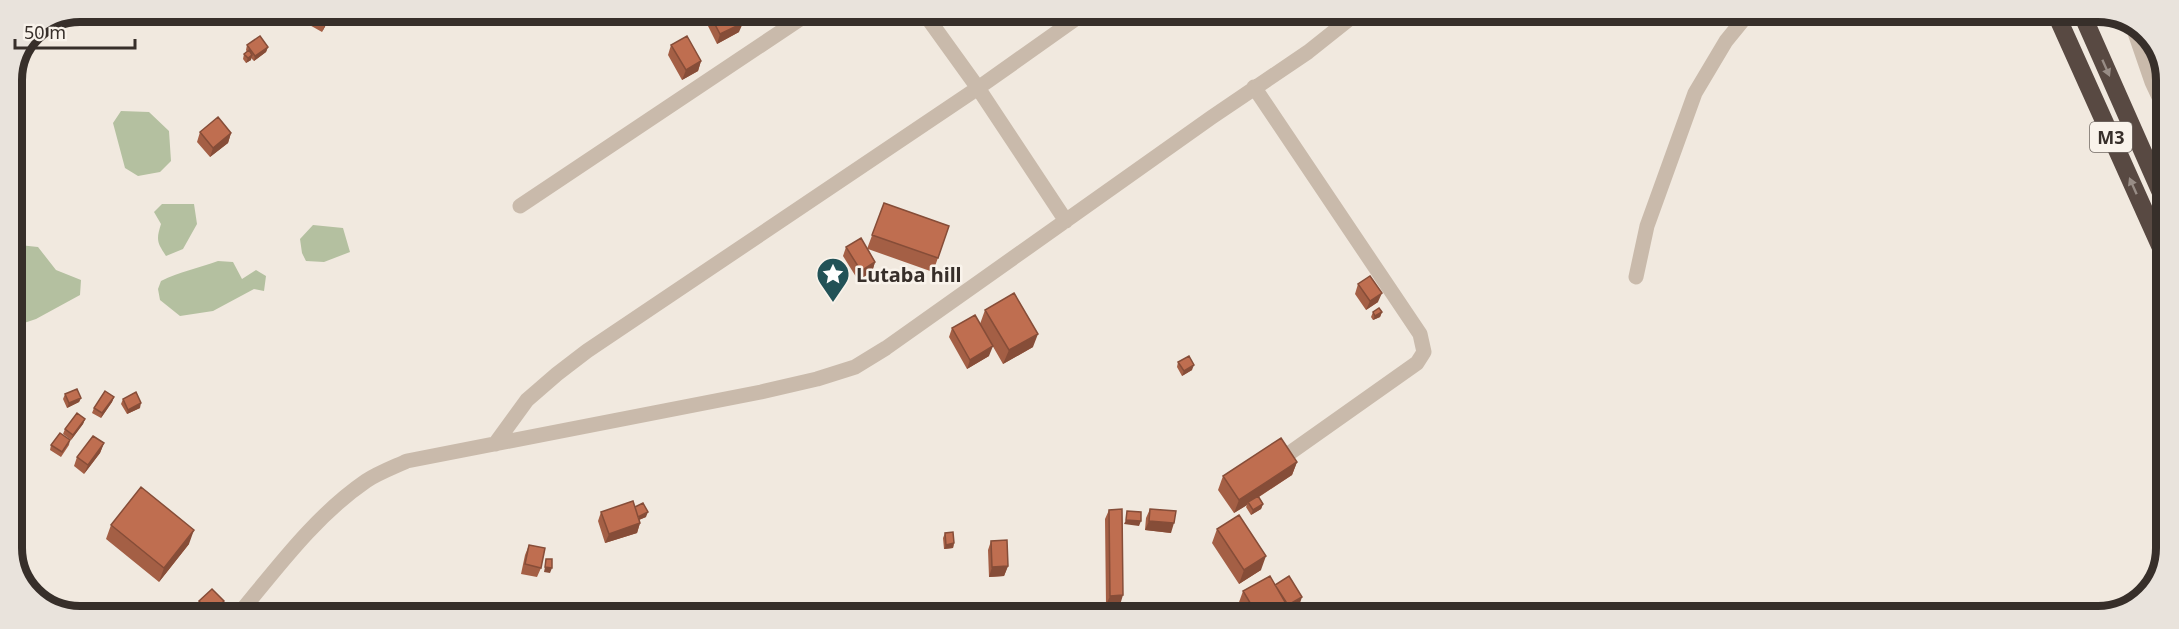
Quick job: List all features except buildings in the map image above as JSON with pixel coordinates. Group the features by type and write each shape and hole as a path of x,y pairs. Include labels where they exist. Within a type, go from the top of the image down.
{"highway":[{"name":"M3","path":"2060,22 2156,237"},
{"name":"M3","path":"2086,22 2156,181"}],"street":[{"path":"520,206 796,22"},
{"path":"930,22 978,88 1066,221"},
{"path":"495,444 527,400 587,351 978,88 1071,22"},
{"path":"246,606 301,541 338,503 368,480 408,461 761,392 817,379 855,367 886,348 1254,87 1308,52 1346,22"},
{"path":"1636,276 1647,226 1695,93 1726,41 1741,22"},
{"path":"2136,36 2156,91"},
{"path":"1254,87 1420,334 1424,352 1417,363 1266,471"}],"green space":[{"path":"121,111 149,112 169,131 171,161 160,172 138,176 125,168 113,123"},
{"path":"162,204 194,204 197,224 183,249 166,256 158,241 161,224 154,212"},
{"path":"313,225 343,228 350,252 324,262 306,261 300,239"},
{"path":"22,245 38,247 56,270 81,280 80,295 36,319 23,323"},
{"path":"218,261 233,262 242,279 256,270 266,276 264,291 254,289 213,311 180,316 160,300 158,289 161,281"}],"place":[{"name":"Lutaba hill","path":"833,303"}]}
